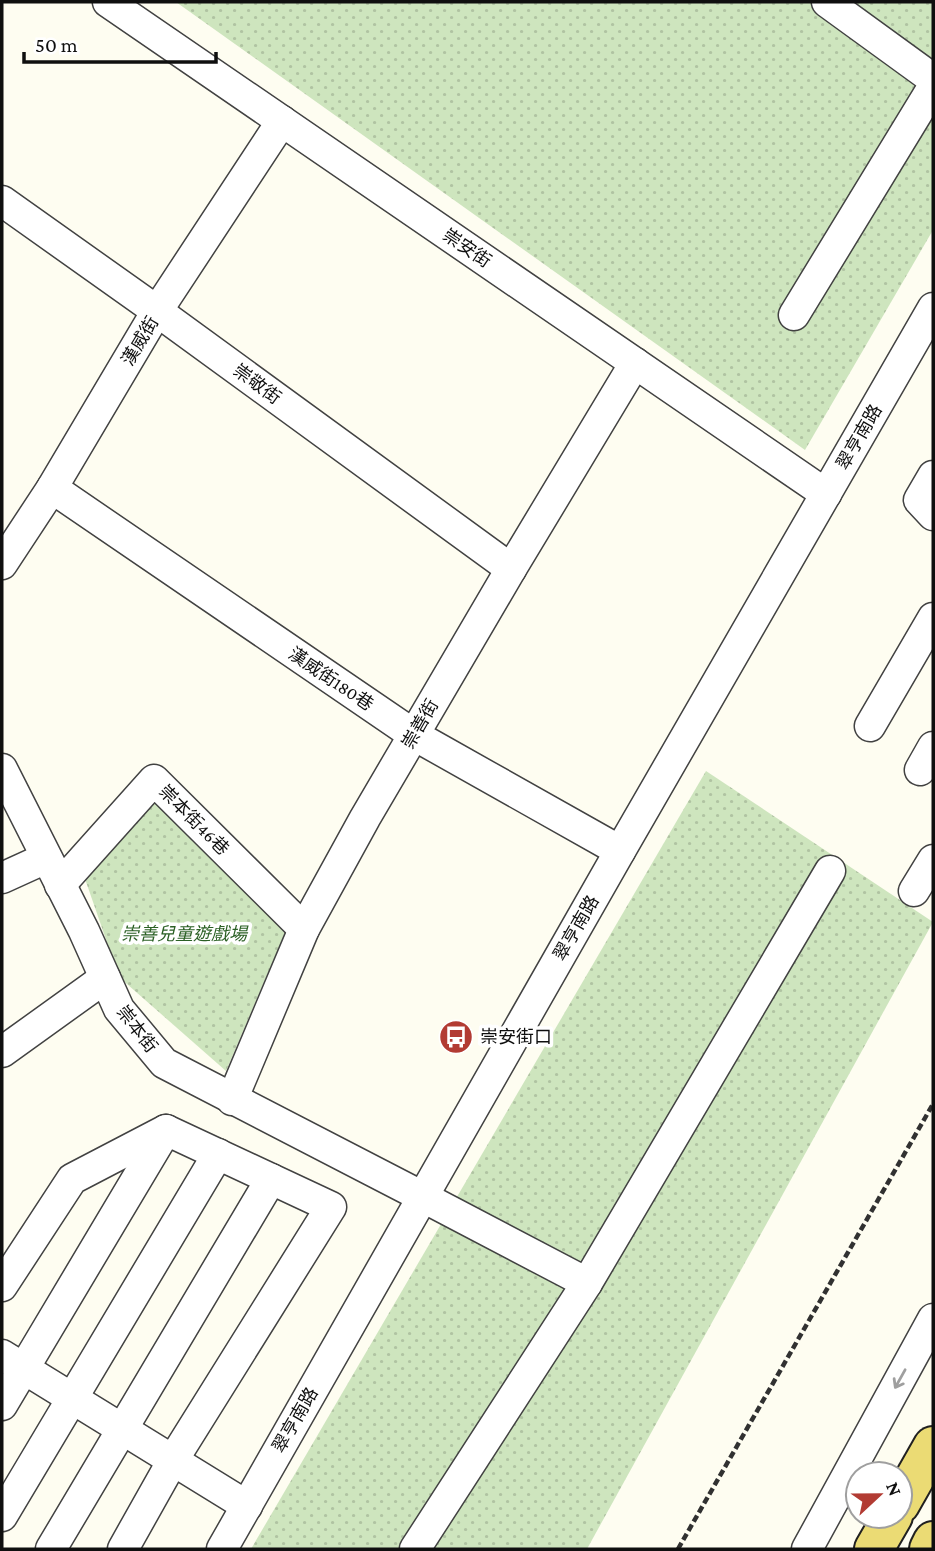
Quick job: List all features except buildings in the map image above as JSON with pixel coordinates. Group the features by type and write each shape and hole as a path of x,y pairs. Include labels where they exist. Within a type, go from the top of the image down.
{"main road":[{"path":"914,1479 933,1446"},
{"path":"874,1549 885,1530"},
{"path":"929,1549 933,1541"}],"street":[{"name":"崇安街","path":"108,2 827,494"},
{"path":"827,2 933,79"},
{"path":"794,315 933,88"},
{"name":"漢威街","path":"2,564 52,488 157,311 282,121"},
{"name":"崇敬街","path":"2,201 511,569"},
{"name":"翠亨南路","path":"222,1549 933,308"},
{"name":"崇善街","path":"232,1100 304,929 365,818 635,363"},
{"path":"933,476 919,500 933,515"},
{"name":"漢威街180巷","path":"52,488 414,735 620,851"},
{"path":"870,726 933,618"},
{"name":"崇本街","path":"2,769 84,931 119,1009 164,1063 587,1283"},
{"name":"崇本街46巷","path":"60,885 154,780 304,929"},
{"path":"2,878 46,858"},
{"path":"914,891 933,860"},
{"path":"415,1549 587,1283 830,871"},
{"path":"2,1052 105,978"},
{"path":"123,1549 173,1460 331,1208 166,1130"},
{"path":"2,1286 72,1178 166,1130"},
{"path":"2,1405 13,1362 166,1130"},
{"path":"2,1516 218,1154"},
{"path":"51,1549 271,1179"},
{"path":"807,1549 933,1319"},
{"path":"13,1362 247,1506"}],"path":[{"path":"678,1549 933,1104"}],"green space":[{"path":"176,2 933,2 933,230 805,450"},
{"path":"706,771 933,922 587,1549 251,1549"},
{"name":"崇善兒童遊戲場","path":"156,795 285,933 226,1071 119,977 84,876"}],"place":[{"name":"崇安街口","path":"456,1037"}]}
